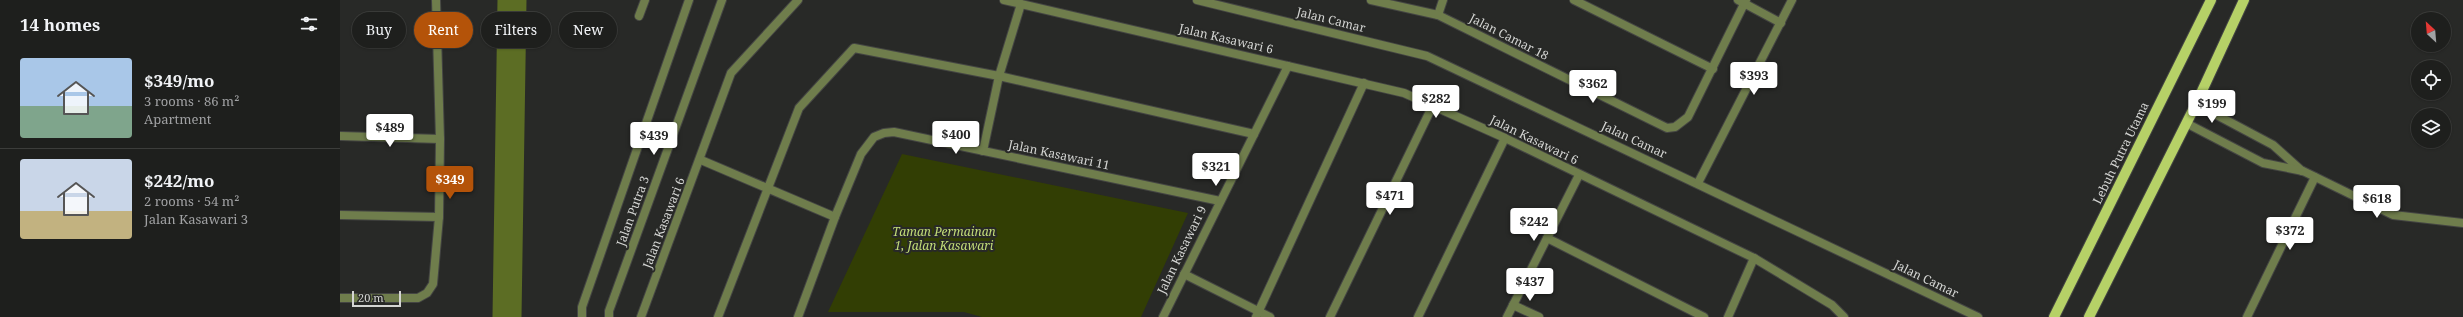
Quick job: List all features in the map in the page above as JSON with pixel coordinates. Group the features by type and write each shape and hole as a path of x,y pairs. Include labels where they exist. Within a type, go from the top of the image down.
{"main road":[{"name":"Lebuh Putra Utama","path":"2054,317 2211,0"},
{"path":"2089,317 2196,104 2244,0"}],"street":[{"path":"340,298 404,300 418,298 427,293 433,284 439,217 440,139 436,0"},
{"path":"639,16 645,0"},
{"name":"Jalan Putra 3","path":"582,317 582,307 689,0"},
{"name":"Jalan Putra 3","path":"609,317 609,311 722,0"},
{"name":"Jalan Kasawari 6","path":"641,317 701,160 731,73 798,0"},
{"name":"Jalan Kasawari 6","path":"1004,0 1404,93 1432,107 1505,138 1579,175 1754,258 1832,305 1844,317"},
{"name":"Jalan Camar","path":"1197,0 1427,56 1698,183 1978,317"},
{"name":"Jalan Camar 18","path":"1371,0 1438,15 1667,128 1675,127 1688,116 1713,69 1743,1"},
{"path":"1438,15 1443,0"},
{"path":"1574,0 1713,69"},
{"path":"1698,183 1792,0"},
{"path":"1743,1 1781,23"},
{"path":"983,151 999,76 1021,4"},
{"path":"718,317 799,108 854,48 999,76 1254,134"},
{"name":"Jalan Kasawari 9","path":"1163,317 1288,66"},
{"path":"1258,314 1364,83"},
{"path":"2196,104 2273,145 2303,171 2393,215 2463,223"},
{"path":"1330,317 1432,107"},
{"path":"2186,123 2263,163 2303,171"},
{"name":"Jalan Kasawari 11","path":"798,317 835,217 861,154 874,137 884,133 894,132 1220,201"},
{"path":"340,136 440,139"},
{"path":"1418,317 1505,138"},
{"path":"701,160 768,190 835,217"},
{"path":"1507,317 1579,175"},
{"path":"2247,317 2315,177"},
{"path":"340,215 439,217"},
{"path":"1547,238 1704,317"},
{"path":"1728,317 1754,258"},
{"path":"1184,274 1258,314 1270,317"},
{"path":"1513,305 1539,317"}],"green space":[{"name":"Taman Permainan 1, Jalan Kasawari","path":"902,154 1188,213 1141,317 982,317 964,312 828,312"}],"waterway":[{"path":"507,317 512,0"}]}
